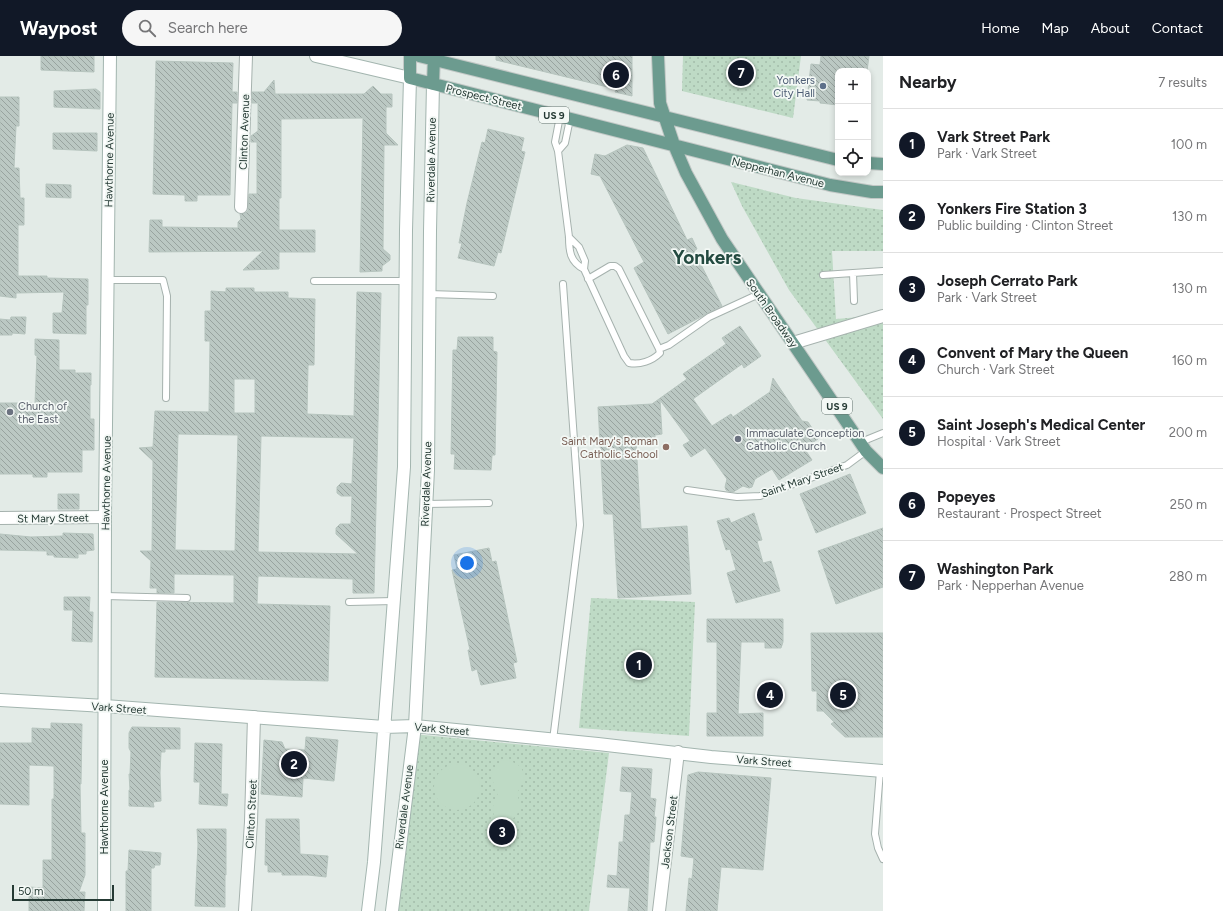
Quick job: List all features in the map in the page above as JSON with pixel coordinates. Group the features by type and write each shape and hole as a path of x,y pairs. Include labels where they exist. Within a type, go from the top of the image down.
{"main road":[{"name":"Riverdale Avenue","path":"410,56 410,78"},
{"path":"419,56 434,58 835,159"},
{"name":"South Broadway","path":"658,56 659,94 664,117 686,173 722,239 864,446 883,468"},
{"name":"Riverdale Avenue","path":"434,58 434,84"},
{"name":"Prospect Street","path":"410,78 674,145"},
{"name":"Nepperhan Avenue","path":"674,145 830,185 872,192 883,192"},
{"path":"871,163 883,164"}],"street":[{"name":"Hawthorne Avenue","path":"104,911 105,517 110,56"},
{"name":"Clinton Avenue","path":"241,207 246,56"},
{"name":"Prospect Street","path":"316,56 410,78"},
{"name":"Riverdale Avenue","path":"368,911 374,862 404,468 410,78"},
{"name":"Riverdale Avenue","path":"392,911 415,726 420,643 425,504 428,470 429,294 434,84"},
{"path":"792,343 883,316"},
{"name":"St Mary Street","path":"0,518 105,517"},
{"name":"Vark Street","path":"0,700 105,706 384,727 415,726 678,752 711,757 881,771"},
{"name":"Clinton Street","path":"245,911 251,822 254,717"},
{"name":"Jackson Street","path":"659,911 678,752"}],"lane":[{"path":"565,117 555,142 558,151 569,251 577,266 584,269"},
{"path":"558,151 565,143 565,117"},
{"path":"568,237 579,247 585,261 584,269 588,279 624,356 629,363 642,364 656,357 660,353 659,349 618,269 615,266 610,266 588,279"},
{"path":"823,275 883,271"},
{"path":"853,273 854,301"},
{"path":"108,280 162,280 167,296 166,398"},
{"path":"314,281 406,281"},
{"path":"553,740 580,525 563,284"},
{"path":"429,294 493,296"},
{"path":"659,349 669,345 709,317 759,294"},
{"name":"Saint Mary Street","path":"686,490 737,498 760,496 847,465 864,446 883,433"},
{"path":"425,504 489,503"},
{"path":"105,596 187,598"},
{"path":"349,602 394,601"},
{"path":"881,771 874,831 878,848 883,860"}],"green space":[{"path":"683,56 801,56 793,118 682,91"},
{"path":"731,182 796,198 883,210 883,251 832,251 836,319 883,315 883,419 789,290 742,206"},
{"path":"591,598 695,602 689,736 579,728"},
{"path":"413,734 609,753 589,911 398,911"},
{"path":"502,760 515,763 524,773 523,782 517,793 521,808 516,816 507,822 494,820 493,806 498,796 491,776 493,770"},
{"path":"457,764 470,768 476,774 480,787 476,800 470,806 457,810 444,806 438,800 434,787 438,774 444,768"}],"building":[{"path":"41,56 94,56 94,72 41,70"},
{"path":"496,56 632,56 632,96 615,92 616,89 496,60"},
{"name":"Yonkers City Hall","path":"821,56 869,56 867,68 835,68 835,105 807,100 811,64 820,65"},
{"path":"156,61 233,63 232,92 237,92 237,103 232,103 230,195 197,195 197,201 185,201 185,195 153,194"},
{"path":"274,80 275,94 364,94 373,86 381,94 392,94 392,107 386,107 386,133 398,145 384,145 383,249 390,255 390,260 382,266 382,271 360,272 363,118 281,119 281,198 279,198 279,230 315,230 315,252 279,252 279,269 243,270 263,251 149,252 150,220 162,220 162,227 238,228 238,222 241,219 240,214 248,211 249,194 257,194 257,142 251,142 251,136 258,131 258,103 252,103 252,92 264,92"},
{"path":"96,89 100,92 100,109 54,107 54,91"},
{"path":"0,97 19,97 19,126 16,126 14,168 19,168 20,198 24,198 24,225 18,225 18,276 47,276 47,278 88,279 86,334 53,333 53,313 62,313 64,292 16,293 16,298 0,296"},
{"path":"488,129 524,138 521,151 525,152 501,253 498,252 494,266 458,258 462,243 459,243 467,203 482,142 485,143"},
{"path":"53,133 97,133 97,151 53,149"},
{"path":"627,145 643,148 687,240 692,238 697,249 694,251 722,306 668,334 634,268 644,262 600,176 591,174 595,154 605,156"},
{"path":"46,184 71,185 71,198 46,197"},
{"path":"226,288 254,288 254,292 288,292 288,298 315,299 314,365 308,365 307,414 354,416 357,292 381,293 374,593 353,593 353,579 258,576 257,604 330,606 328,681 155,677 157,602 234,603 234,575 174,574 174,593 157,593 157,588 150,588 151,561 140,551 152,551 153,461 139,448 153,447 155,411 209,412 210,341 205,341 205,311 211,311 211,291 226,292","holes":["234,379 255,379 255,413 234,413","178,434 238,435 235,551 175,550","261,436 354,438 352,484 341,483 337,487 337,493 341,496 352,496 351,524 340,524 336,528 336,534 358,554 258,552"]},
{"path":"11,317 26,317 25,334 12,333 12,335 0,335 0,319 10,320"},
{"path":"740,326 761,356 744,368 742,364 693,399 712,426 731,414 733,417 770,392 773,378 802,421 808,422 818,434 818,439 804,448 812,460 779,480 772,469 755,479 752,487 749,488 743,486 733,492 728,491 725,487 727,479 705,448 691,457 683,445 690,441 660,400 662,434 655,435 655,441 636,442 641,529 687,526 691,594 618,598 613,514 604,514 598,407 652,404 687,379 683,374 726,344 722,338"},
{"path":"458,337 493,337 493,351 497,352 495,455 492,455 491,470 454,469 455,454 451,454 453,350 457,350"},
{"path":"35,339 59,340 59,370 75,370 75,373 91,373 90,419 94,419 94,450 82,450 82,472 47,472 47,477 33,477 33,474 0,474 0,403 35,403 37,356 35,355"},
{"path":"850,474 866,513 816,533 800,494"},
{"path":"58,494 79,494 79,509 58,509"},
{"path":"754,513 762,540 757,541 763,563 771,561 780,591 736,603 727,573 736,570 730,549 726,550 717,521 729,518 731,523"},
{"path":"883,528 883,587 836,604 818,551"},
{"path":"63,533 93,534 94,550 86,551 86,554 78,554 78,558 54,557 54,555 47,555 47,551 0,550 0,534 31,537 63,536"},
{"path":"489,548 492,562 496,561 517,662 513,663 516,678 481,685 477,669 472,671 468,650 470,650 452,570 457,569 454,555"},
{"path":"64,597 90,597 89,612 93,612 92,642 72,641 73,610 64,610"},
{"path":"707,619 783,619 783,642 781,648 765,648 765,642 741,642 738,714 763,713 763,736 707,736 707,713 717,713 717,642 707,642"},
{"path":"811,633 883,633 883,737 845,737 831,724 834,722 823,711 817,711 817,691 812,691"},
{"path":"51,723 82,724 80,784 81,833 85,833 85,875 79,892 85,892 84,911 29,911 29,887 43,888 43,860 52,860 52,799 54,799 54,766 29,765 29,805 0,804 0,743 32,743 32,728 51,729"},
{"path":"132,727 180,728 180,749 165,749 165,752 161,752 161,801 153,802 154,807 129,806 131,752 129,748 129,733"},
{"path":"306,737 338,740 334,781 303,778 302,797 261,794 264,740 282,742 285,749 305,750"},
{"path":"195,743 222,744 221,794 228,794 227,806 199,804 200,782 194,782"},
{"path":"622,767 652,769 650,798 656,799 654,817 656,817 654,842 650,842 647,911 628,911 630,888 607,887 608,875 617,876 619,842 623,842 625,815 630,815 632,792 620,791"},
{"path":"698,772 771,778 763,870 721,867 717,911 686,911 689,878 692,879 694,858 681,856 688,775"},
{"path":"266,819 299,819 300,854 328,856 326,877 282,875 282,872 268,872 268,865 265,865"},
{"path":"197,829 226,829 225,907 195,906 198,844"},
{"path":"129,850 161,853 160,865 155,865 154,868 151,868 151,911 126,911 126,871 128,871"}],"place":[{"name":"Washington Park","path":"741,73"},
{"name":"Popeyes","path":"616,75"},
{"name":"Yonkers City Hall","path":"823,86"},
{"name":"Church of the East","path":"10,412"},
{"name":"Immaculate Conception Catholic Church","path":"738,439"},
{"name":"Saint Mary's Roman Catholic School","path":"666,447"},
{"name":"Vark Street Park","path":"639,665"},
{"name":"Convent of Mary the Queen","path":"770,695"},
{"name":"Saint Joseph's Medical Center","path":"843,695"},
{"name":"Yonkers Fire Station 3","path":"294,764"},
{"name":"Joseph Cerrato Park","path":"502,832"}],"district":[{"name":"Yonkers","path":"707,257"}]}
